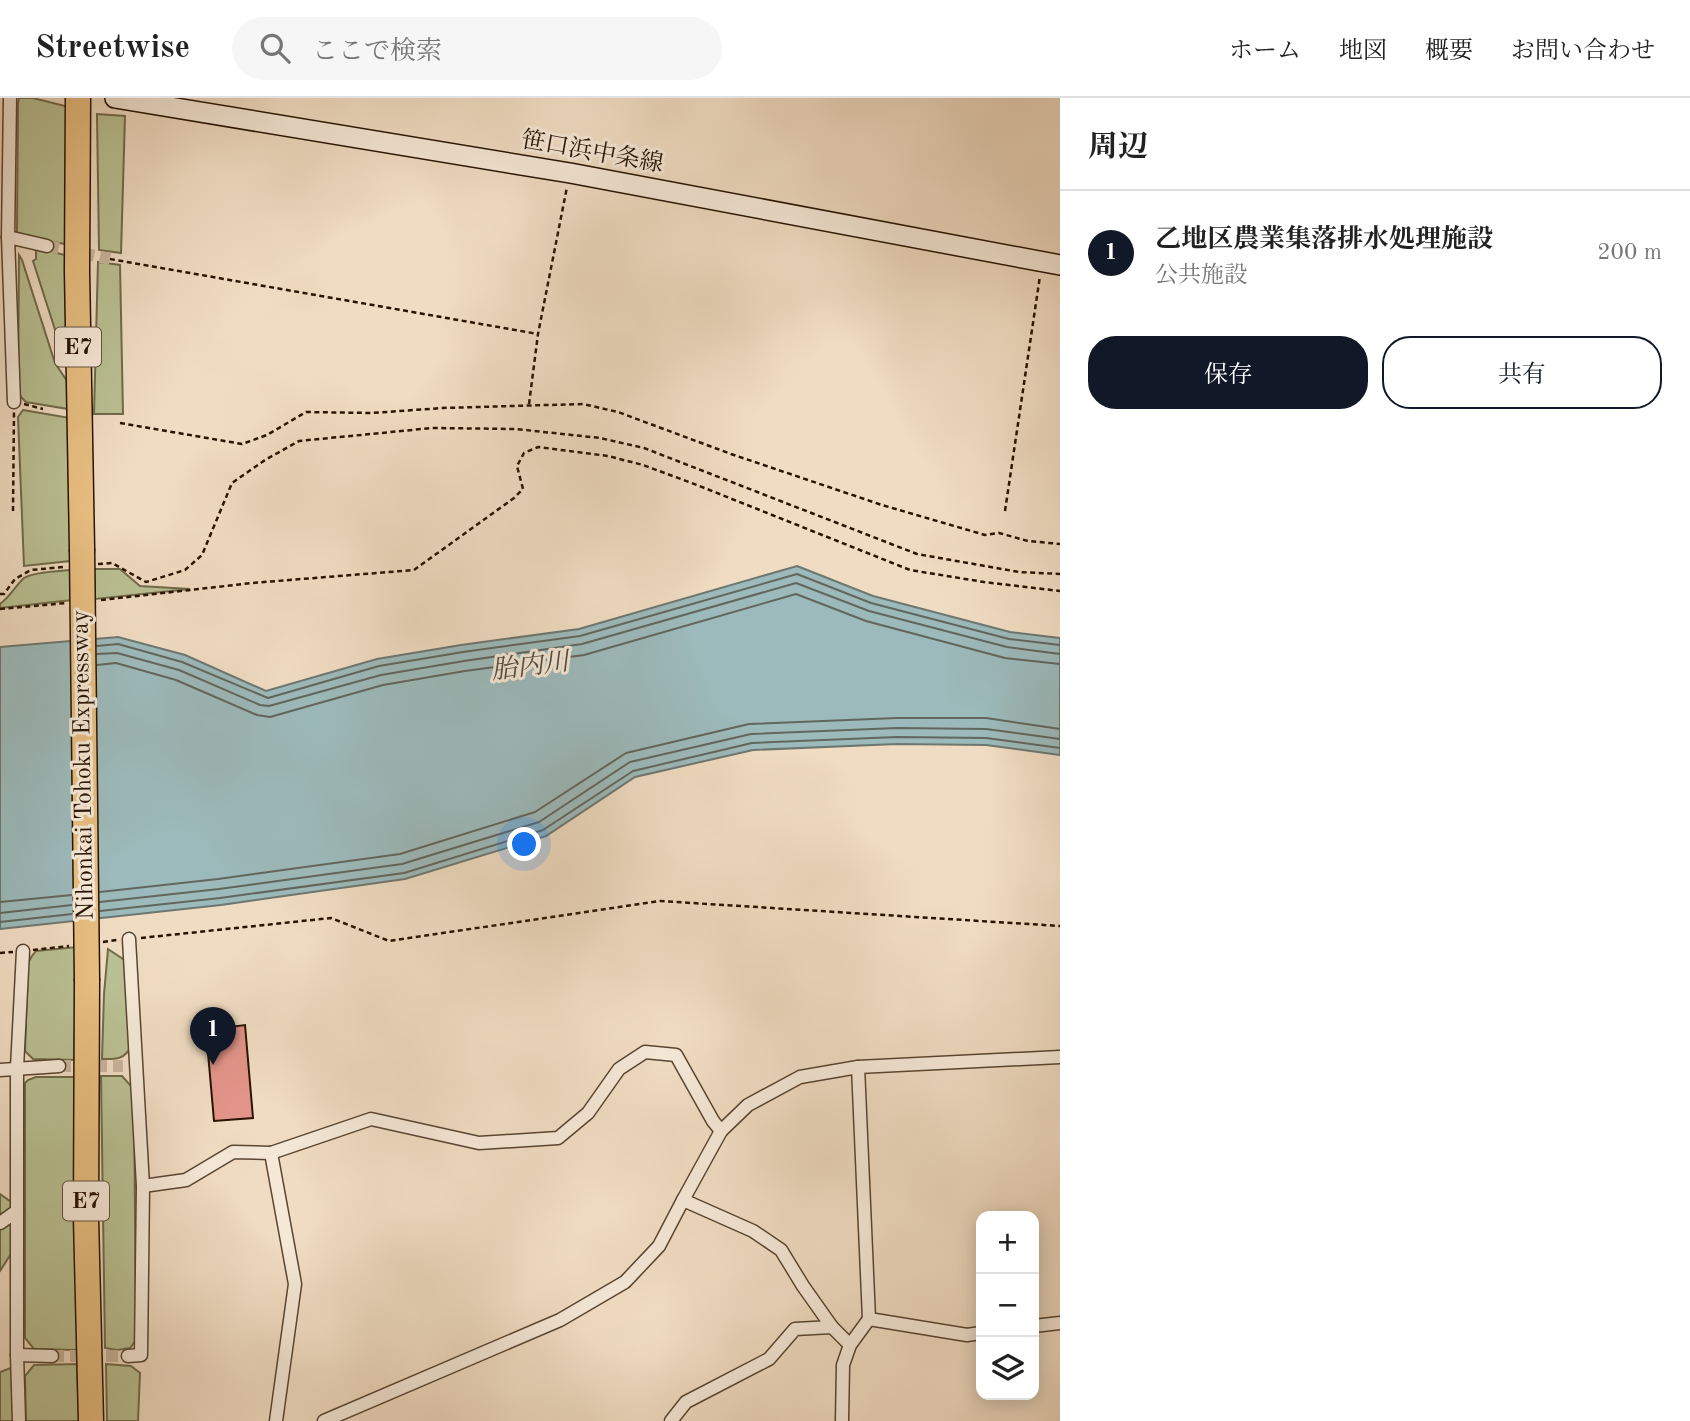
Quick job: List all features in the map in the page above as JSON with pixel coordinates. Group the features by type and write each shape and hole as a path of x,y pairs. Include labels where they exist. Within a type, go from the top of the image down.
{"highway":[{"name":"E7","path":"78,98 77,271 84,560"},
{"name":"Nihonkai Tohoku Expressway","path":"84,560 86,1218 91,1421"}],"main road":[{"name":"笹口浜中条線","path":"115,98 159,102 570,173 1051,264"}],"street":[{"path":"10,98 8,237 14,402"},
{"path":"8,237 47,246"},
{"path":"128,1356 141,1356 143,1186 129,1065 129,939"},
{"path":"19,1421 17,1069 23,951"},
{"path":"143,1186 186,1180 233,1152 271,1153 371,1119 478,1143 558,1138 587,1113 619,1069 645,1052 676,1055 721,1131"},
{"path":"324,1421 560,1320 625,1282 659,1246 721,1131 747,1105 800,1077 858,1067 1060,1057"},
{"path":"0,1070 59,1066"},
{"path":"842,1421 843,1365 850,1345 869,1319 858,1067"},
{"path":"271,1153 295,1284 275,1421"},
{"path":"683,1200 754,1231 781,1250 832,1327 850,1345"},
{"path":"0,1223 17,1212"},
{"path":"869,1319 967,1335 976,1334"},
{"path":"1039,1325 1060,1323"},
{"path":"671,1421 685,1402 769,1359 795,1329 832,1327"},
{"path":"17,1355 52,1356"}],"path":[{"path":"529,404 538,334 570,173"},
{"path":"110,259 538,334"},
{"path":"1005,511 1038,299 1051,264"},
{"path":"13,511 14,402 43,409"},
{"path":"120,423 242,444 267,435 306,412 373,413 529,404 583,404 618,412 882,505 985,535 999,533 1028,541 1060,544"},
{"path":"0,594 4,594 15,579 31,570 84,560 111,562 146,582 185,570 202,555 232,483 265,460 299,441 432,428 516,429 600,438 644,448 917,554 1019,572 1060,574"},
{"path":"95,600 252,583 414,570 514,498 523,489 517,466 524,453 538,447 608,456 643,465 910,570 1060,591"},
{"path":"0,609 67,603"},
{"path":"103,942 331,918 389,941 660,901 1060,926"},
{"path":"0,953 76,945"}],"green space":[{"path":"19,98 33,98 69,107 66,244 20,237 17,232"},
{"path":"97,114 125,116 121,253 99,250"},
{"path":"36,248 65,255 70,364 66,364 33,261 36,259"},
{"path":"19,255 55,363 69,384 68,409 26,402 18,394"},
{"path":"98,262 120,265 123,414 94,414"},
{"path":"23,410 70,418 70,561 24,566 18,417"},
{"path":"94,569 120,569 140,586 190,589 95,599"},
{"path":"70,570 72,600 0,608 0,604 24,578 40,573"},
{"path":"77,947 74,1060 33,1059 25,1051 28,963 36,951"},
{"path":"108,949 129,963 131,1046 123,1056 115,1059 102,1059"},
{"path":"101,1076 122,1076 132,1087 134,1095 136,1340 130,1348 117,1350 105,1348"},
{"path":"36,1077 75,1077 77,1350 34,1349 25,1338 25,1083"},
{"path":"0,1194 14,1204 25,1232 0,1271"},
{"path":"77,1364 79,1421 26,1421 25,1376 34,1365"},
{"path":"106,1364 131,1366 140,1373 138,1421 107,1421"},
{"path":"16,1366 16,1421 0,1421 0,1372"}],"water":[{"name":"胎内川","path":"797,566 873,596 1010,632 1060,638 1060,755 986,745 897,744 753,750 635,777 546,836 405,879 221,905 0,929 0,647 118,637 185,655 266,691 377,659 579,629"}],"building":[{"path":"245,1025 253,1118 214,1121 206,1030"}],"tunnel":[{"path":"47,246 110,259"},
{"path":"59,1066 123,1066"},
{"path":"52,1356 128,1356"}],"place":[{"name":"乙地区農業集落排水処理施設","path":"213,1065"}]}
